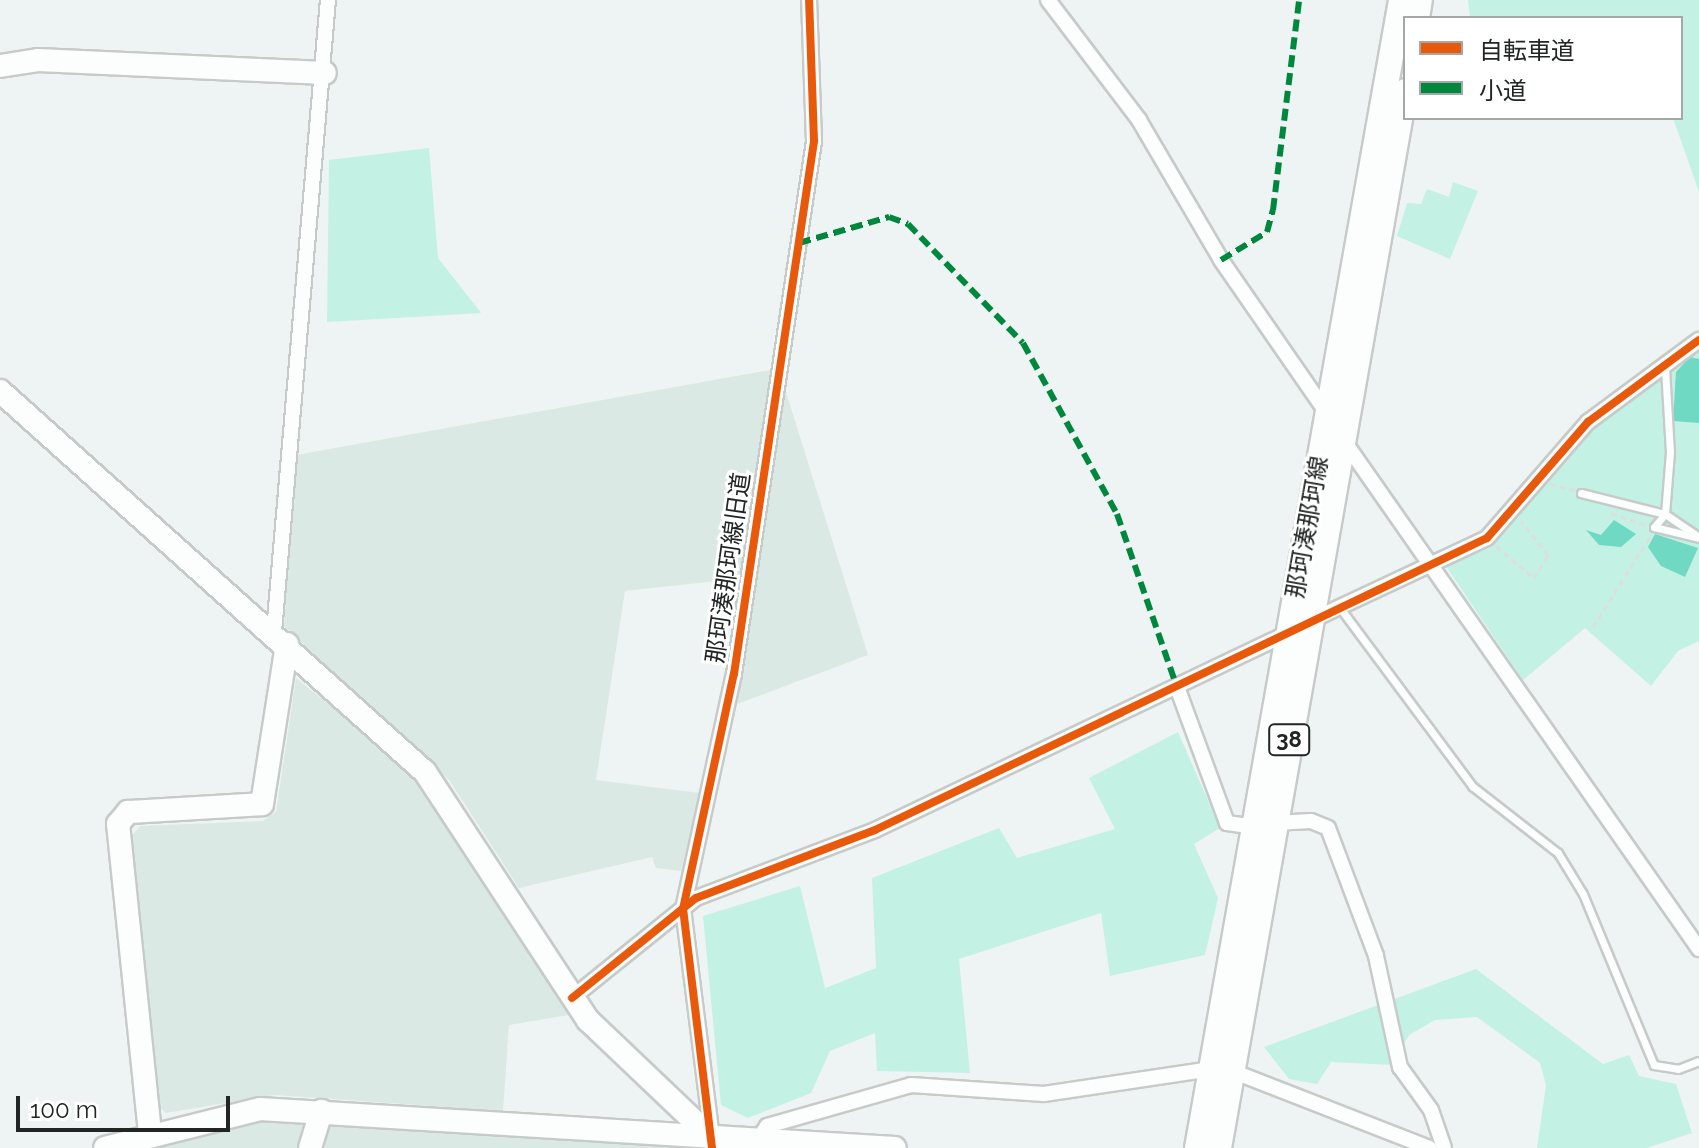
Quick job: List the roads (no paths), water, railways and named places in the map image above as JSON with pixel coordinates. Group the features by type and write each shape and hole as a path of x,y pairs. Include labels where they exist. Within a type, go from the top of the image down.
{"main road":[{"name":"那珂湊那珂線","path":"1219,1148 1222,1070 1264,825 1288,633 1401,0"},
{"name":"那珂湊那珂線","path":"1264,825 1311,621 1403,103"},
{"name":"那珂湊那珂線","path":"1197,1148 1222,1070"}],"street":[{"path":"150,1133 118,824 128,812 262,804 280,638 325,73 328,0"},
{"name":"那珂湊那珂線旧道","path":"712,1143 683,909 734,674 814,141 809,0"},
{"path":"1048,0 1139,120 1221,260 1699,949"},
{"path":"0,66 38,60 325,73"},
{"path":"572,998 696,898 875,830 1487,538 1588,422 1699,340"},
{"path":"0,391 280,638 442,790 572,998 634,1071 712,1143"},
{"path":"1177,687 1227,823 1264,825 1311,821 1328,828 1376,956 1400,1067 1431,1110 1444,1148"},
{"path":"757,1141 767,1126 911,1085 1044,1094 1222,1070 1430,1148"},
{"path":"310,1148 321,1111"},
{"path":"105,1148 231,1112 321,1111 712,1143 757,1141 895,1148"}],"lane":[{"path":"1665,368 1670,452 1665,514 1654,527 1699,538"},
{"path":"1581,493 1665,514 1699,538"},
{"path":"1340,608 1472,786 1558,853 1583,894 1654,1065 1678,1069 1699,1061"}]}
